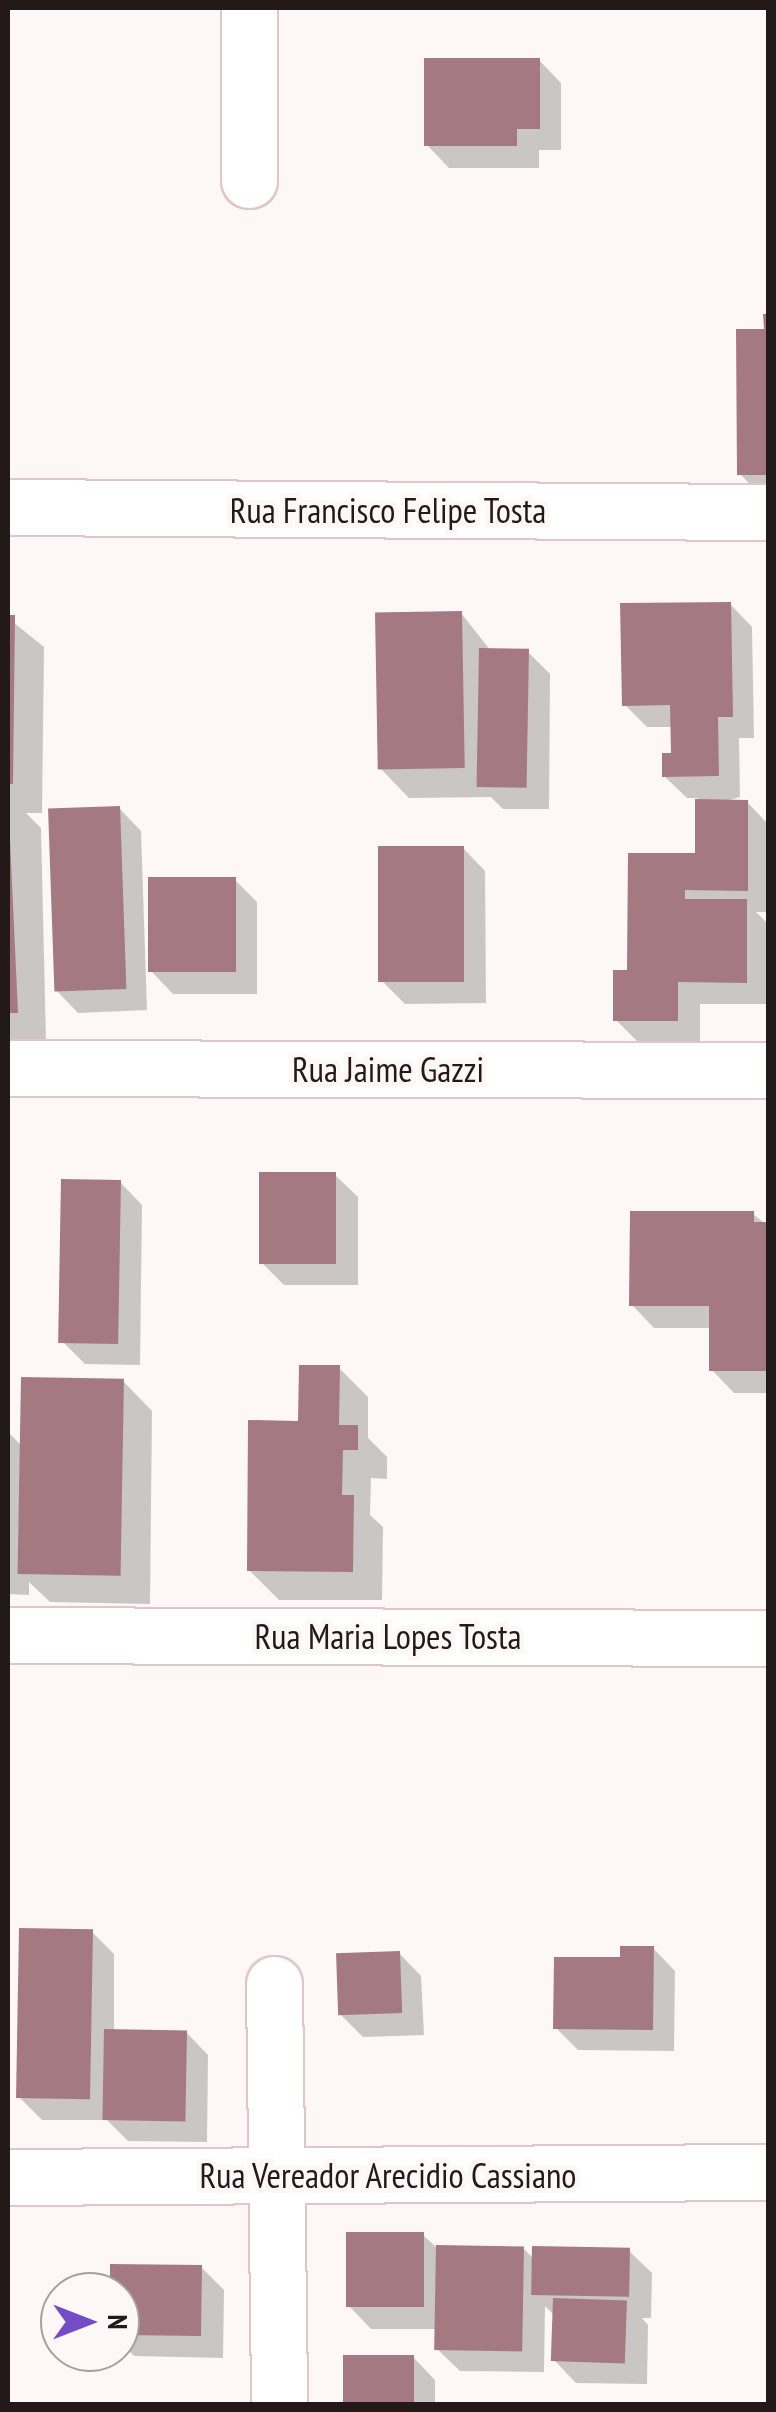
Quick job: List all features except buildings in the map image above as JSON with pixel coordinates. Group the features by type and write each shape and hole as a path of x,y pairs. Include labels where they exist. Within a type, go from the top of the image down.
{"street":[{"path":"249,8 250,180"},
{"name":"Rua Francisco Felipe Tosta","path":"8,508 768,512"},
{"name":"Rua Jaime Gazzi","path":"8,1068 768,1070"},
{"name":"Rua Maria Lopes Tosta","path":"8,1635 768,1638"},
{"path":"274,1984 279,2404"},
{"name":"Rua Vereador Arecidio Cassiano","path":"8,2178 768,2172"}]}
